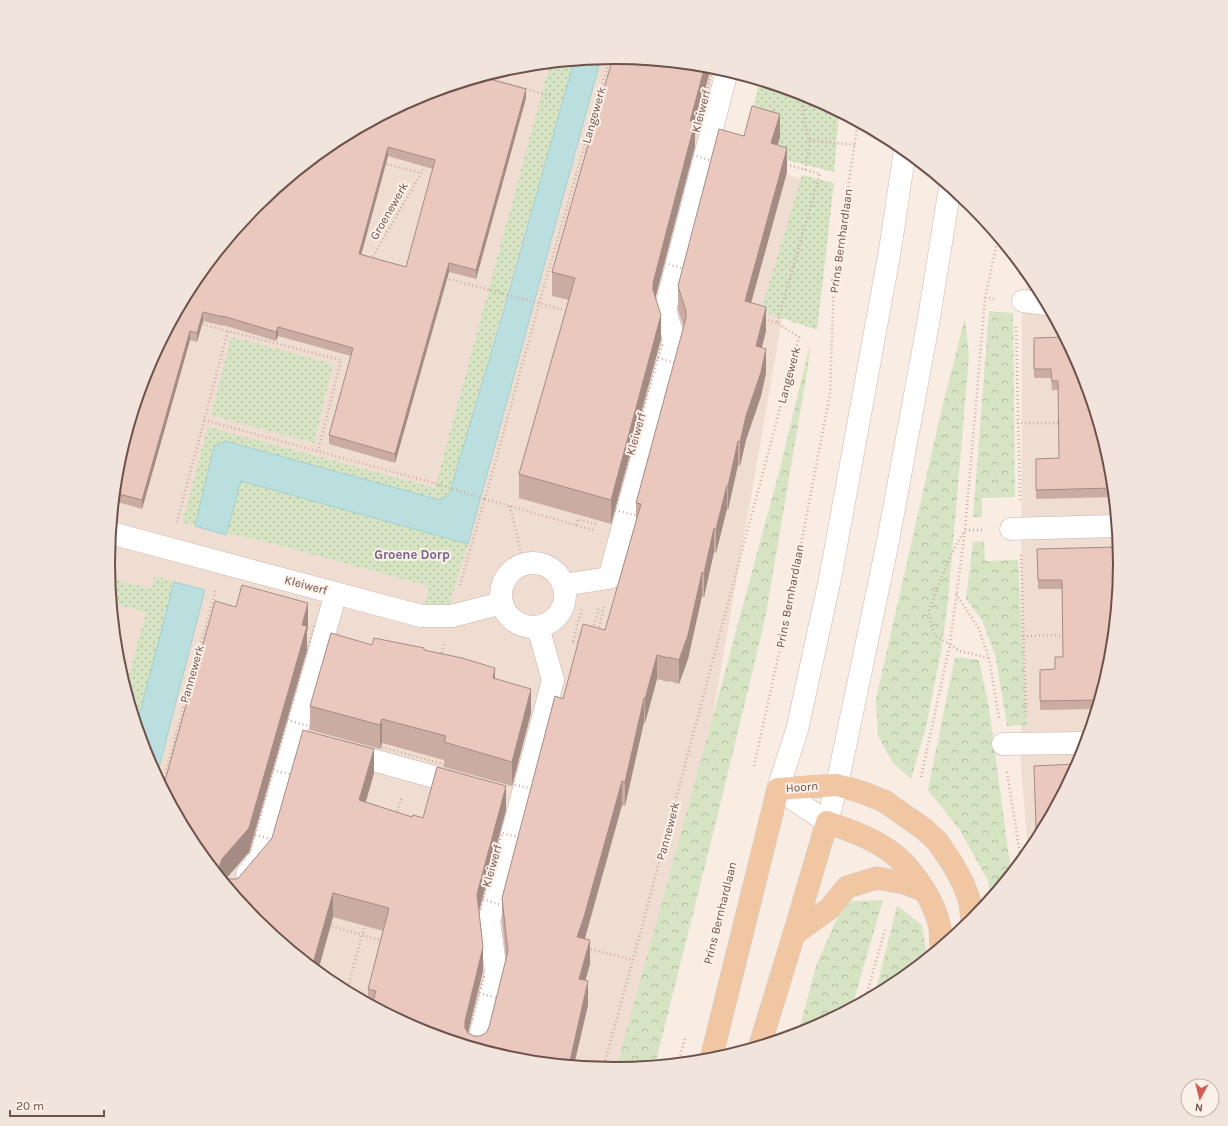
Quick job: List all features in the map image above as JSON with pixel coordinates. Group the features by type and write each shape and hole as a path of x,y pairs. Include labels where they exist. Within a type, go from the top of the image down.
{"main road":[{"name":"Hoorn","path":"778,789 837,785 884,801 924,829 937,841 952,862 963,883 970,902 971,912"},
{"path":"713,1052 778,789"},
{"name":"Hoorn","path":"827,822 864,836 889,850 909,869 934,907 940,929 941,940"},
{"path":"762,1040 827,822"},
{"path":"794,934 829,909 847,887 876,878 904,882 923,890"}],"street":[{"path":"563,585 599,579 616,530 674,339 665,310 725,77"},
{"path":"778,789 797,730 831,571 888,258 903,156"},
{"path":"827,822 837,785 888,541 928,324 949,193"},
{"path":"1022,301 1039,303"},
{"path":"1010,529 1112,526"},
{"name":"Kleiwerf","path":"116,534 421,616 452,616 502,603"},
{"path":"536,563 548,567 558,574 563,585 565,599 560,612 551,622 538,627 526,626 516,622 507,614 502,603 501,591 505,579 513,570 524,565 536,563"},
{"path":"235,888 260,858 307,736 319,629 336,593"},
{"path":"472,1041 496,972 489,921 510,793 553,680 538,627"},
{"path":"307,736 410,770 483,791"},
{"path":"1003,744 1079,743"},
{"name":"Hoorn","path":"778,789 827,822"}],"path":[{"name":"Langewerk","path":"485,499 608,64"},
{"name":"Kleiwerf","path":"693,140 711,74"},
{"path":"494,79 550,96"},
{"path":"803,101 804,120 810,144 805,170"},
{"name":"Prins Bernhardlaan","path":"753,773 786,617 830,394 834,279 857,127"},
{"path":"809,140 855,145"},
{"name":"Kleiwerf","path":"691,147 689,154 714,162"},
{"path":"377,162 422,173"},
{"path":"763,319 777,323 820,174 783,164"},
{"name":"Groenewerk","path":"368,265 426,165"},
{"path":"921,777 950,644 965,530 985,298 997,243"},
{"path":"372,258 380,260"},
{"path":"658,268 660,261 684,269 682,275"},
{"path":"438,276 569,311"},
{"path":"197,323 341,360 318,451"},
{"name":"Langewerk","path":"702,701 799,337 777,323"},
{"path":"243,335 245,328"},
{"path":"169,549 228,331"},
{"name":"Kleiwerf","path":"616,530 615,510 662,345 650,342"},
{"path":"658,358 682,364"},
{"path":"204,420 441,485 576,525 616,530"},
{"path":"1017,424 1068,423"},
{"path":"440,658 493,470"},
{"path":"510,506 524,565"},
{"path":"615,510 640,516"},
{"path":"576,525 578,519"},
{"path":"965,530 949,559 929,610 931,625 935,635 960,651 988,658"},
{"name":"Pannewerk","path":"164,779 223,563"},
{"path":"553,680 566,666 573,642 599,579"},
{"path":"956,594 978,627 988,658 1020,853"},
{"path":"592,632 600,604"},
{"path":"597,635 605,606"},
{"path":"242,851 250,853 273,770 307,736 319,629"},
{"path":"1023,636 1068,634"},
{"path":"573,642 588,646"},
{"name":"Pannewerk","path":"605,1062 702,701"},
{"path":"373,744 450,766"},
{"path":"273,770 296,776"},
{"path":"394,822 410,770"},
{"path":"510,793 539,790"},
{"name":"Kleiwerf","path":"478,914 502,833 525,839"},
{"path":"255,835 278,841"},
{"name":"Kleiwerf","path":"483,899 506,906"},
{"path":"348,985 366,920"},
{"path":"324,924 384,941"},
{"path":"867,992 885,930"},
{"path":"582,947 633,960"},
{"path":"472,1041 484,977 477,975"},
{"path":"480,993 504,1000"},
{"path":"680,1058 687,1033"}],"shaded area":[{"path":"614,64 679,68 713,74 699,143 806,181 653,1060 614,1062 581,1061 549,1058 517,1052 454,1036 393,1011 337,978 310,959 285,938 261,916 239,892 218,867 199,840 166,784 141,723 125,660 119,628 116,596 116,530 119,498 132,434 141,403 160,356 407,109 454,90 485,81 549,68"},
{"path":"1028,284 1062,342 1087,403 1096,434 1109,498 1113,563 1109,628 1096,692 1087,723 1062,784 1027,843 1021,763 1022,319"}],"green space":[{"path":"573,66 449,495 440,500 214,447 195,526 182,523 208,427 435,488 549,68"},
{"path":"759,86 805,102 839,117 834,172 742,149"},
{"path":"802,175 834,183 817,330 761,311"},
{"path":"989,311 1013,313 1015,497 982,498 982,517 973,517"},
{"path":"965,318 969,357 948,601 941,651 926,727 911,779 893,763 878,736 876,699 941,412"},
{"path":"231,337 333,364 314,443 211,415"},
{"path":"810,344 808,367 765,619 656,1060 618,1062 725,672 780,468"},
{"path":"240,480 468,544 449,605 424,608 429,586 260,540 227,533"},
{"path":"984,541 985,561 1018,560 1027,725 1007,726 996,658 982,620 966,599 973,542"},
{"path":"155,576 174,582 139,716 129,677 146,612 117,604 115,579 151,589"},
{"path":"955,657 979,660 989,708 1010,867 989,892 988,881 960,830 928,790"},
{"path":"883,900 854,1000 835,1011 800,1026 816,966 838,916 851,901"},
{"path":"897,906 922,925 926,952 877,987"}],"water":[{"path":"599,64 468,544 241,481 226,535 195,526 214,447 225,441 440,500 449,495 505,306 573,66"},
{"path":"174,582 205,590 159,768 139,716"}],"building":[{"path":"611,64 647,65 679,68 703,73 690,121 695,122 653,283 653,290 661,315 611,500 519,474 575,278 552,272"},
{"path":"491,80 526,89 476,270 449,263 395,454 329,435 353,348 278,327 276,332 223,316 203,312 197,333 190,331 142,500 120,494 132,434 141,403 153,372 166,342 199,286 218,259 261,210 310,167 337,148 393,115 454,90","holes":["388,147 435,160 406,267 359,254"]},
{"path":"752,106 780,114 771,143 787,148 745,301 766,307 756,346 766,349 761,372 746,416 740,442 738,441 728,486 727,485 716,529 714,528 704,573 702,572 688,635 679,660 657,655 645,699 644,698 625,782 622,781 577,937 590,940 579,979 588,981 570,1060 517,1052 454,1036 393,1011 373,1000 376,991 368,989 389,908 333,893 314,962 261,916 227,878 237,879 272,838 303,730 374,749 359,800 412,817 413,815 423,818 437,767 506,786 477,894 483,947 465,1021 465,1028 468,1033 474,1036 480,1036 486,1033 489,1027 508,951 502,898 555,696 563,699 583,624 605,630 641,504 636,503 686,318 686,311 678,286 719,129 744,136"},
{"path":"1059,337 1062,342 1087,403 1096,434 1107,488 1036,490 1036,459 1059,458 1058,381 1052,381 1051,369 1034,369 1034,338"},
{"path":"1113,547 1112,596 1109,628 1094,700 1040,701 1040,670 1055,669 1055,657 1063,657 1062,580 1038,580 1037,549"},
{"path":"242,585 308,603 302,625 307,626 249,828 222,859 220,869 199,840 165,781 215,601 236,607"},
{"path":"331,633 372,645 374,638 424,648 424,650 462,658 495,668 493,678 531,689 512,762 444,742 446,736 382,719 380,725 310,706"},
{"path":"1071,764 1062,784 1037,827 1036,827 1034,766"}],"district":[{"name":"Groene Dorp","path":"412,554"}]}
